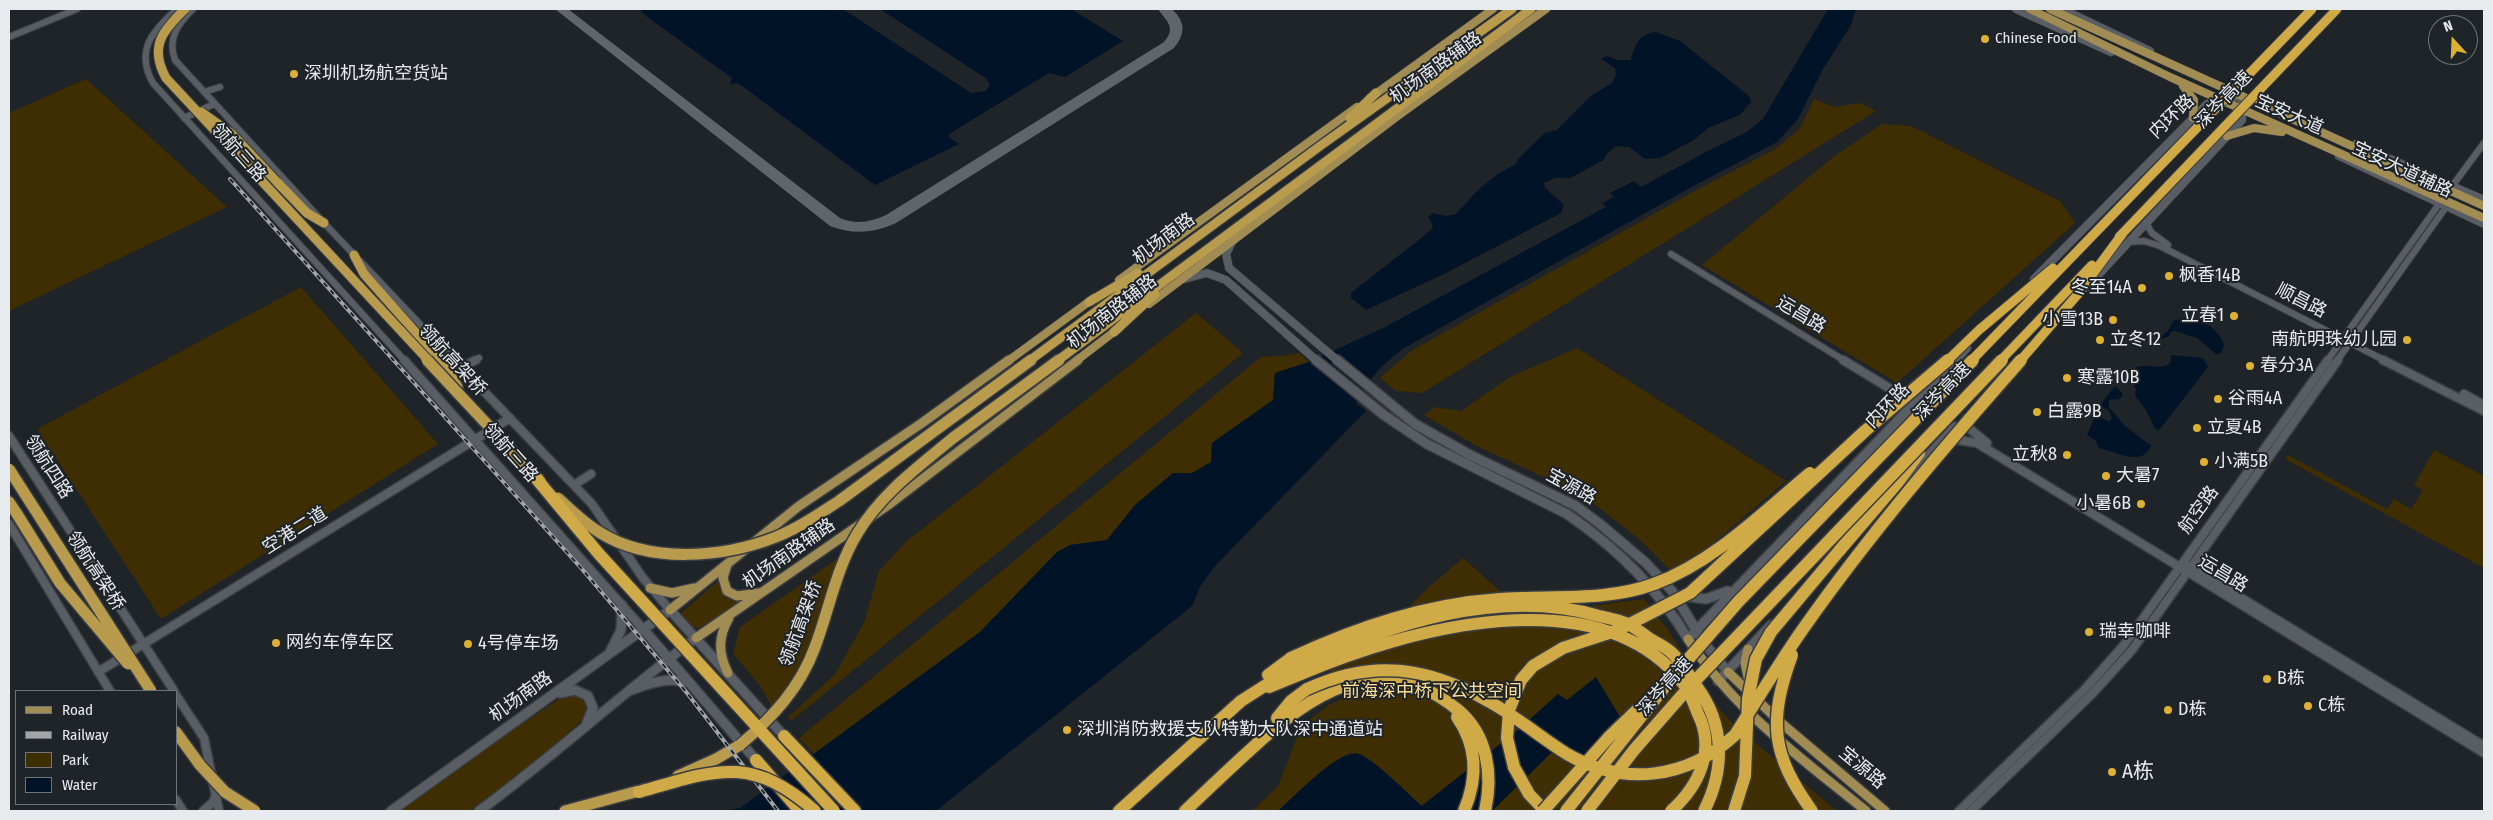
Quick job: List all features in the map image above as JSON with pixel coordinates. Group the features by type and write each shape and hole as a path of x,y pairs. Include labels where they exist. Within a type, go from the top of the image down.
{"highway":[{"name":"领航高架桥","path":"186,9 163,33 159,42 156,58 166,78 535,477 585,522 604,536 632,546 663,552 729,550 765,542 799,526 839,501"},
{"path":"1483,30 1507,9"},
{"name":"机场南路","path":"839,501 1320,146 1512,9"},
{"name":"机场南路","path":"953,438 1531,9"},
{"name":"深岑高速","path":"1566,811 1670,679 1738,602 2312,9"},
{"name":"深岑高速","path":"1587,811 1634,750 1691,686 1944,418 2126,237 2337,9"},
{"path":"1494,36 1538,11"},
{"path":"1320,146 1376,93"},
{"path":"194,108 214,119 307,212 324,222"},
{"path":"1119,811 1241,701 1358,627 1428,608 1501,599 1599,596 1654,584 1679,573 1708,555 1865,431 1937,370 1979,330 2100,230"},
{"path":"1185,811 1298,707 1310,693 1330,677 1353,671 1392,668 1447,681 1476,694 1585,763 1611,772 1630,774 1666,772 1699,763 1725,746 1742,725 1802,630 1876,531 1960,428 2126,237"},
{"path":"1089,302 1184,246"},
{"path":"354,255 364,274 438,356 464,399"},
{"path":"1114,332 1199,255"},
{"path":"1734,811 1745,776 1751,678 1762,645 1898,482 1944,418"},
{"path":"1670,679 1610,736 1544,811 1529,794 1521,781 1509,752 1507,724 1509,710 1521,680 1533,666 1548,656 1634,623 1690,593 1865,431"},
{"name":"领航高架桥","path":"565,811 639,792 702,766 730,752 761,728 783,705 798,684 809,661 838,572 856,534 891,491 953,438"},
{"name":"领航高架桥","path":"9,469 149,687"},
{"path":"535,477 599,554 834,811"},
{"path":"9,502 68,595 149,687"},
{"path":"1296,666 1375,632 1458,612 1506,607 1556,607 1596,613 1648,635 1674,656 1698,685 1710,708 1718,733 1720,764 1714,792 1704,811"},
{"path":"1296,666 1460,625 1513,620 1562,622 1603,629 1637,643 1662,660 1680,679 1700,718 1707,748 1705,762 1692,790 1671,811"},
{"path":"1802,630 1779,689 1775,714 1780,750 1788,775 1812,811"},
{"path":"1310,693 1352,682 1381,679 1406,682 1436,696 1462,714 1471,724 1484,746 1491,787 1485,811"},
{"path":"1436,696 1460,721 1473,747 1474,782 1464,811"},
{"path":"178,735 210,779 242,805 255,811"},
{"path":"784,736 855,811"},
{"path":"756,760 800,811"},
{"path":"639,792 704,775 745,771 768,777 784,784 815,811"}],"main road":[{"name":"机场南路辅路","path":"670,610 798,506 922,423 1492,9"},
{"name":"机场南路辅路","path":"696,638 891,503 1398,115 1538,11 1546,9"},
{"path":"2016,9 2157,71"},
{"name":"宝安大道","path":"2030,9 2170,77 2484,218"},
{"name":"宝安大道","path":"2050,9 2484,206"},
{"path":"2062,9 2130,40 2183,69"},
{"path":"2170,77 2189,91 2195,100 2193,118"},
{"path":"1718,682 1966,415 2126,237 2146,223 2227,136 2243,118 2242,96"},
{"name":"内环路","path":"1688,639 1913,403 2207,104 2242,96"},
{"name":"宝安大道辅路","path":"2308,125 2484,200"},
{"path":"2227,136 2240,130 2260,128 2308,140"},
{"name":"宝安大道辅路","path":"2308,140 2366,170 2484,224"},
{"path":"1234,273 1227,264 1226,254 1230,244 1241,234"},
{"path":"1226,280 1223,272 1234,273"},
{"name":"宝源路","path":"1174,285 1191,276 1203,273 1212,274 1226,280 1375,408 1438,450 1567,514 1594,532 1641,575 1669,607 1696,653 1718,682 1769,730 1866,811"},
{"name":"宝源路","path":"1234,273 1415,424 1451,445 1576,506 1628,547 1672,591 1696,629 1728,672 1758,702 1885,811"},
{"path":"727,564 723,578 727,591 737,596 764,592"},
{"path":"650,588 660,592 678,593 704,584"},
{"path":"1672,591 1702,600 1711,599 1735,588"},
{"path":"606,657 615,645 621,630 622,605"},
{"name":"机场南路","path":"392,811 670,610"},
{"name":"领航三路","path":"670,610 784,736"},
{"path":"728,673 720,654 719,642 726,622 737,610"},
{"name":"领航三路","path":"644,630 756,760"},
{"path":"479,811 696,638"},
{"path":"1748,649 1745,672 1758,702"},
{"path":"625,693 662,681 677,680 690,683"},
{"path":"547,699 566,691 582,692 588,696 593,708 591,716 579,733"}],"street":[{"path":"9,37 77,9"},
{"name":"领航三路","path":"177,9 166,19 148,43 144,57 145,69 153,83 476,439 644,630"},
{"name":"领航三路","path":"193,9 172,35 171,51 175,60 354,255 369,267 574,484 607,524 650,588 670,610"},
{"path":"166,19 166,22 171,24 183,19"},
{"path":"204,92 220,87"},
{"path":"184,118 214,104"},
{"path":"2453,186 2484,143"},
{"name":"航空路","path":"1959,811 2104,668 2124,645 2184,567 2443,206"},
{"name":"顺昌路","path":"2146,223 2152,234 2163,242 2484,411"},
{"name":"顺昌路","path":"2126,237 2160,246 2484,405"},
{"name":"运昌路","path":"1671,254 1913,403"},
{"path":"462,367 479,358"},
{"name":"运昌路","path":"1966,415 1969,428 1980,439 2484,752"},
{"name":"空港二道","path":"98,672 510,418"},
{"name":"领航四路","path":"9,436 173,690"},
{"name":"运昌路","path":"1940,443 1959,439 1977,443 2484,746"},
{"path":"574,484 590,474"},
{"path":"9,524 109,690"},
{"name":"航空路","path":"1971,811 2111,674 2132,650 2184,567"},
{"path":"178,699 206,743 219,811"},
{"path":"203,811 213,802 216,795"}],"green space":[{"path":"86,79 227,207 9,311 9,113"},
{"path":"1814,99 1834,107 1860,103 1876,111 1422,393 1396,391 1380,378 1411,351 1702,187 1774,150 1800,128"},
{"path":"1882,124 1911,126 2060,201 2075,223 1897,383 1702,265 1836,155"},
{"path":"301,287 438,444 161,619 37,429"},
{"path":"1196,313 1243,353 791,721 788,717 835,674 864,623 879,571 907,541"},
{"path":"1577,348 1786,481 1710,546 1672,572 1639,539 1584,496 1477,446 1424,415 1435,407 1461,411 1510,377"},
{"path":"1299,353 1309,362 1275,373 1273,400 1212,443 1211,462 1192,473 1173,473 1135,505 1107,540 1070,545 1057,552 980,632 814,754 799,738 1261,357"},
{"path":"2434,450 2484,476 2484,568 2285,459 2288,455 2387,509 2394,499 2411,509 2423,490 2414,485"},
{"name":"前海深中桥下公共空间","path":"1463,558 1526,614 1644,599 1666,627 1712,700 1734,725 1837,811 1561,811 1557,808 1553,811 1492,811 1552,752 1566,758 1567,700 1558,694 1518,730 1421,806 1379,768 1362,755 1355,753 1348,754 1327,767 1278,811 1252,811 1278,786 1297,737 1306,723 1328,705 1346,697 1310,639 1355,631 1389,621 1410,606"},
{"path":"837,559 812,637 785,691 772,707 759,684 733,654 740,627"},
{"path":"718,581 720,590 723,593 733,599 743,600 705,625 699,628 691,627 681,613"},
{"path":"572,694 587,699 588,709 582,720 538,760 469,811 400,811 510,732 559,699"}],"water":[{"path":"640,9 843,9 971,93 986,91 990,85 987,79 880,9 1071,9 1123,41 1065,77 1049,73 949,134 950,138 959,144 875,185 738,83 730,84 732,78 646,16"},
{"path":"1828,9 1856,9 1851,25 1823,69 1798,119 1777,142 1697,184 1398,353 1377,372 1356,403 1366,411 1216,565 1201,585 1192,606 936,811 724,811 740,808 980,632 1057,552 1070,545 1107,540 1135,505 1173,473 1192,473 1211,462 1212,443 1273,400 1275,373 1309,362 1385,327 1606,207 1602,203 1614,197 1610,193 1634,181 1641,187 1747,132 1763,119"},
{"path":"1656,32 1680,41 1749,96 1751,102 1740,115 1710,127 1692,141 1660,158 1645,159 1629,147 1616,146 1605,156 1604,160 1570,178 1555,178 1544,183 1545,188 1564,205 1561,213 1442,275 1366,310 1351,298 1351,293 1430,231 1433,226 1428,217 1433,213 1446,216 1456,214 1480,188 1498,174 1516,164 1518,159 1545,133 1557,130 1591,96 1612,83 1616,75 1615,68 1601,59 1606,56 1618,60 1631,60 1641,38"},
{"path":"2189,316 2204,322 2218,334 2224,344 2222,352 2217,355 2197,338 2175,331 2172,331 2168,337 2156,341 2168,331 2173,321"},
{"path":"2171,355 2203,358 2208,367 2160,429 2156,430 2146,410 2135,396 2136,389 2128,375 2129,371 2138,367 2168,365 2171,361"},
{"path":"2115,386 2123,394 2120,399 2109,400 2109,407 2124,425 2151,446 2147,453 2141,456 2128,456 2099,448 2095,440 2087,435 2096,414 2109,422 2112,418 2109,411 2100,405"},
{"path":"1596,677 1631,735 1626,746 1618,754 1598,760 1562,756 1552,752 1492,811 1278,811 1317,775 1350,754 1359,754 1365,757 1391,777 1422,806 1518,730 1558,694 1567,700"}],"taxiway":[{"path":"561,9 835,222 849,227 877,225 891,219 1169,45 1176,35 1177,26 1173,17 1164,9"}],"railway":[{"path":"230,179 582,569 687,693 778,811"}],"place":[{"name":"Chinese Food","path":"1985,39"},
{"name":"深圳机场航空货站","path":"294,74"},
{"name":"枫香14B","path":"2169,276"},
{"name":"冬至14A","path":"2142,288"},
{"name":"立春1","path":"2234,316"},
{"name":"小雪13B","path":"2113,320"},
{"name":"立冬12","path":"2100,340"},
{"name":"南航明珠幼儿园","path":"2407,340"},
{"name":"春分3A","path":"2250,366"},
{"name":"寒露10B","path":"2067,378"},
{"name":"谷雨4A","path":"2218,399"},
{"name":"白露9B","path":"2037,412"},
{"name":"立夏4B","path":"2197,428"},
{"name":"立秋8","path":"2067,455"},
{"name":"小满5B","path":"2204,462"},
{"name":"大暑7","path":"2106,476"},
{"name":"小暑6B","path":"2141,504"},
{"name":"瑞幸咖啡","path":"2089,632"},
{"name":"网约车停车区","path":"276,643"},
{"name":"4号停车场","path":"468,644"},
{"name":"B栋","path":"2267,679"},
{"name":"C栋","path":"2308,706"},
{"name":"D栋","path":"2168,710"},
{"name":"深圳消防救援支队特勤大队深中通道站","path":"1067,730"},
{"name":"A栋","path":"2112,772"}]}
